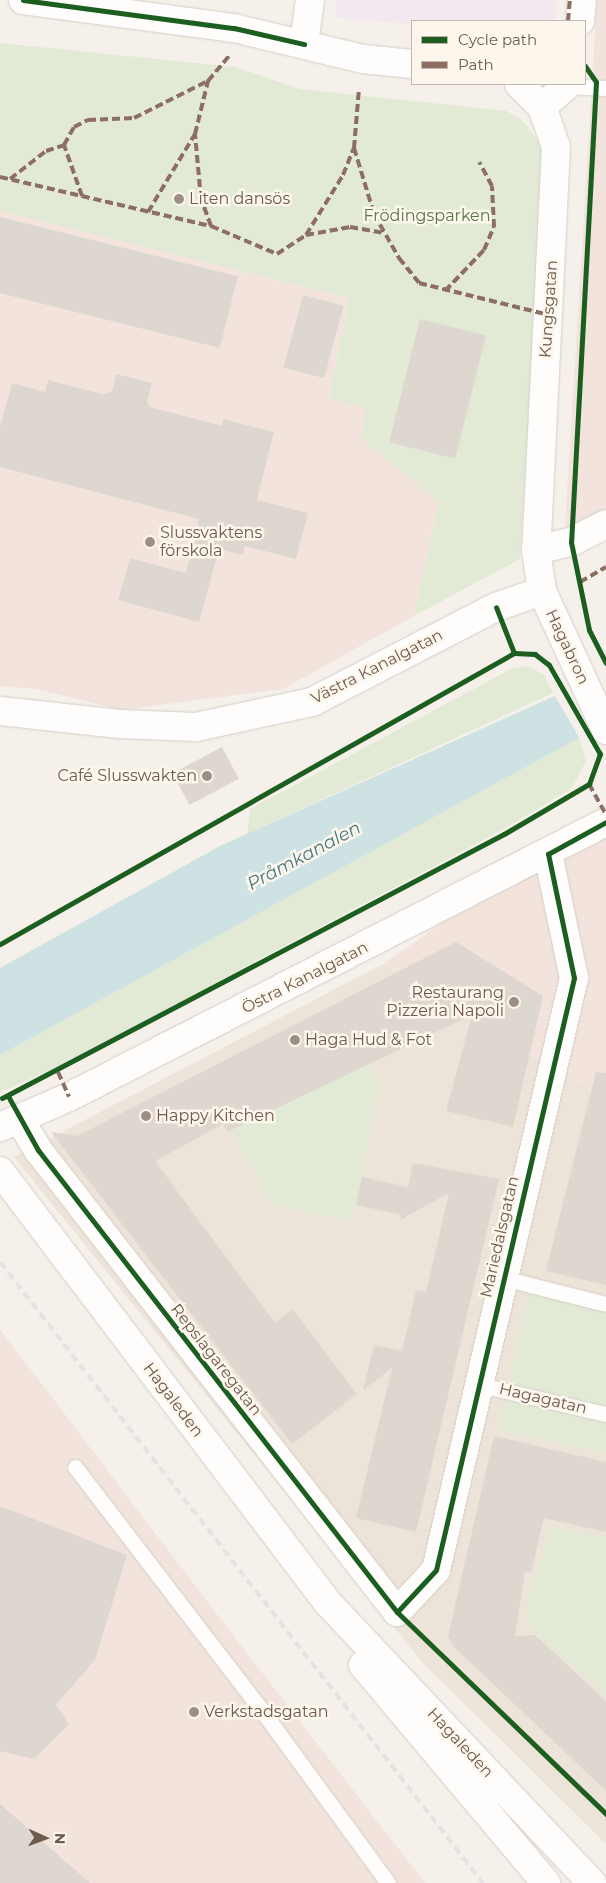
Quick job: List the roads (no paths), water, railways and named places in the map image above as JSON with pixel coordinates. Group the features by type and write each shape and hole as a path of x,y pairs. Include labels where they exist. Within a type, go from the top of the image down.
{"street":[{"path":"24,0 234,28 363,59 411,64"},
{"path":"304,44 310,0"},
{"path":"580,20 582,0"},
{"path":"519,85 542,107 568,85"},
{"name":"Kungsgatan","path":"536,550 557,188 556,147 542,107"},
{"path":"542,591 536,550 571,542 606,524"},
{"name":"Hagabron","path":"542,591 569,654 606,730"},
{"name":"Västra Kanalgatan","path":"0,711 119,724 196,727 312,702 496,607 542,591"},
{"name":"Östra Kanalgatan","path":"10,1123 548,854 606,822"},
{"name":"Mariedalsgatan","path":"397,1612 436,1570 574,978 548,854"},
{"name":"Repslagaregatan","path":"10,1123 38,1150 397,1612"},
{"name":"Hagaleden","path":"0,1171 328,1603 592,1883"},
{"name":"Hagaleden","path":"328,1603 356,1656 546,1883"}],"lane":[{"path":"568,85 606,88"},
{"path":"504,1278 606,1304"},
{"name":"Hagagatan","path":"480,1385 606,1414"},
{"path":"75,1467 260,1708 388,1883"}],"water":[{"name":"Pråmkanalen","path":"606,673 606,723 0,1055 0,968 220,846"}],"railway":[{"path":"0,1262 483,1883"}],"place":[{"name":"Liten dansös","path":"179,199"},
{"name":"Slussvaktens förskola","path":"150,542"},
{"name":"Café Slusswakten","path":"207,776"},
{"name":"Restaurang Pizzeria Napoli","path":"514,1002"},
{"name":"Haga Hud & Fot","path":"295,1040"},
{"name":"Happy Kitchen","path":"146,1116"},
{"name":"Verkstadsgatan","path":"194,1712"}],"park label":[{"name":"Frödingsparken","path":"427,216"}]}
